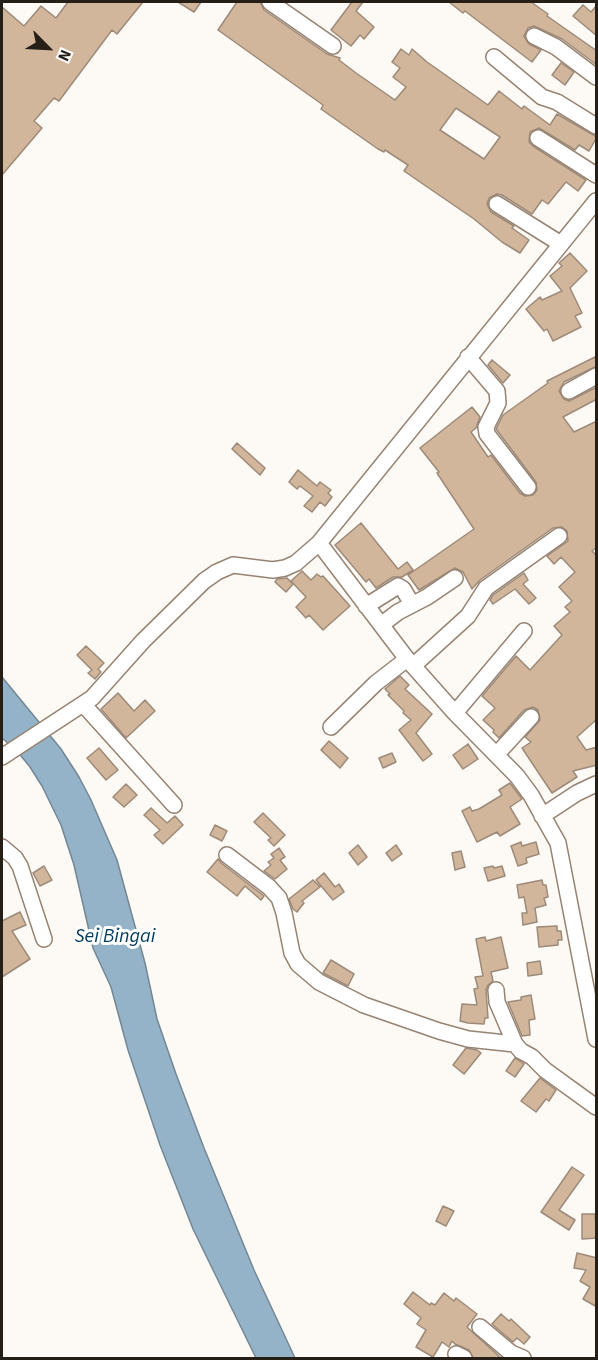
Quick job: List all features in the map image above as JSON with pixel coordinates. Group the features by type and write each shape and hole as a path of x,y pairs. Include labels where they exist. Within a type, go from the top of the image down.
{"street":[{"path":"270,2 333,46"},
{"path":"534,36 556,47 597,77"},
{"path":"494,57 542,97 557,102 597,126"},
{"path":"538,138 597,175"},
{"path":"2,757 92,698 150,634 204,581 217,572 233,565 273,570 285,568 296,563 318,543 597,201"},
{"path":"497,204 561,244"},
{"path":"468,357 497,392 498,403 486,427 488,434 528,487"},
{"path":"569,391 597,376"},
{"path":"332,727 376,683 410,662 468,616 486,588 559,536"},
{"path":"318,543 410,662 524,786 558,843 597,1039"},
{"path":"381,625 455,578"},
{"path":"366,606 398,586 403,589 412,604"},
{"path":"455,713 524,631"},
{"path":"78,708 174,805"},
{"path":"497,754 531,717"},
{"path":"542,816 577,793 597,784"},
{"path":"2,847 15,858 20,866 44,939"},
{"path":"227,855 269,887 279,898 292,953 298,964 319,982 364,1005 428,1027 468,1039 515,1044"},
{"path":"496,990 497,1002 515,1044 521,1051 597,1107"},
{"path":"480,1327 511,1353 523,1359"}],"water":[{"name":"Sei Bingai","path":"2,677 61,749 79,777 117,860 145,963 157,1019 176,1074 254,1270 295,1358 256,1358 193,1229 160,1145 128,1050 111,987 93,948 74,865 61,825 30,767 2,738"}],"building":[{"path":"68,2 143,2 117,34 112,30 59,101 54,98 34,121 42,128 2,175 2,7 24,26 41,6 56,18"},
{"path":"178,2 201,2 194,12"},
{"path":"237,2 260,2 264,10 327,54 340,58 339,60 356,73 395,100 406,87 393,77 400,68 392,62 401,49 409,55 412,49 488,105 499,91 522,109 524,106 550,125 557,114 597,137 589,151 579,145 575,150 539,128 530,132 529,142 533,146 586,180 578,191 566,182 548,204 542,200 532,214 502,195 497,194 489,198 487,204 491,212 514,226 512,228 529,240 520,253 404,171 408,165 385,150 384,152 378,149 321,109 323,105 218,30","holes":["456,108 500,137 484,159 440,130"]},
{"path":"352,2 363,2 356,11 374,27 364,39 360,35 351,46 331,30"},
{"path":"449,2 531,2 597,51 597,65 562,39 534,26 528,28 524,36 529,44 541,50 532,62 465,11 463,13"},
{"path":"583,5 591,12 597,5 597,36 573,16"},
{"path":"561,63 574,72 565,85 552,75"},
{"path":"570,253 587,271 570,288 582,313 575,316 581,327 553,341 547,329 544,331 526,309 540,297 542,300 562,291 550,276 562,266 559,263"},
{"path":"597,356 597,366 564,382 559,391 564,399 569,401 597,387 597,399 563,417 574,432 597,421 597,547 592,551 597,556 597,719 577,737 586,750 597,747 597,765 573,771 577,777 552,793 522,748 531,742 525,737 540,720 538,710 533,707 524,710 499,738 483,720 495,708 482,696 516,656 530,670 562,635 554,626 570,612 565,607 572,601 559,587 575,572 561,557 554,564 547,556 568,541 567,531 562,527 553,528 480,580 472,589 463,572 455,568 419,590 408,575 474,529 437,473 439,472 420,448 472,407 480,417 476,428 471,432 488,457 491,455 520,493 525,496 533,495 537,490 536,482 496,429 503,415 548,383 547,381"},
{"path":"492,360 510,375 503,383 488,365"},
{"path":"237,443 265,468 260,475 232,449"},
{"path":"298,470 317,486 320,482 331,490 328,493 332,497 325,506 320,502 312,512 304,506 313,496 300,486 297,489 289,482"},
{"path":"361,523 398,569 407,562 413,570 402,577 393,577 376,588 369,579 366,582 335,545"},
{"path":"302,571 311,580 317,574 323,576 350,606 323,630 309,615 306,618 296,607 306,597 291,581"},
{"path":"524,573 528,580 523,584 536,598 529,604 515,589 493,604 490,600 493,595"},
{"path":"287,578 293,584 286,592 275,582 277,579"},
{"path":"86,646 104,663 98,669 101,672 95,679 88,673 92,670 77,655"},
{"path":"400,676 409,685 405,689 432,714 416,733 432,754 423,761 399,730 411,720 385,689"},
{"path":"118,693 134,711 145,700 155,711 126,738 101,709"},
{"path":"329,741 348,758 340,768 321,750"},
{"path":"468,744 478,759 463,769 453,755"},
{"path":"99,748 118,770 106,780 87,758"},
{"path":"392,753 396,762 383,768 379,758"},
{"path":"510,783 522,799 510,807 520,824 500,836 497,832 477,842 462,811 470,807 472,811 479,809 502,795 499,790"},
{"path":"126,784 137,795 124,807 113,797"},
{"path":"151,808 167,823 175,816 183,825 163,844 154,835 160,830 144,815"},
{"path":"263,813 285,835 274,846 268,840 271,838 254,822"},
{"path":"215,825 227,831 222,841 210,835"},
{"path":"521,842 522,846 536,842 539,854 526,858 527,863 518,866 511,846"},
{"path":"358,845 367,857 358,865 349,853"},
{"path":"396,845 402,854 392,861 386,853"},
{"path":"279,848 285,857 280,860 287,869 275,879 264,871 271,865 268,862 274,858 271,854"},
{"path":"461,851 465,867 455,870 452,853"},
{"path":"218,859 264,896 261,900 245,886 237,896 207,872"},
{"path":"44,866 52,880 40,886 33,873"},
{"path":"493,866 494,868 502,866 505,876 488,881 484,868"},
{"path":"324,873 335,887 339,884 344,892 333,900 316,880"},
{"path":"313,880 320,887 302,901 304,903 297,912 293,909 289,899"},
{"path":"542,880 543,885 546,885 548,897 544,898 546,905 535,908 537,922 523,925 522,913 527,913 524,897 519,898 517,885"},
{"path":"20,912 26,925 12,931 30,959 2,977 2,921"},
{"path":"557,926 557,931 561,931 562,940 558,940 558,945 539,947 537,927"},
{"path":"485,937 486,941 501,937 508,968 491,972 493,981 486,990 488,1018 485,1018 484,1024 468,1023 460,1021 462,1004 477,1005 474,989 478,988 475,977 483,976 476,939"},
{"path":"331,960 354,974 348,986 323,973"},
{"path":"540,961 542,974 528,976 527,963"},
{"path":"531,995 535,1019 529,1020 530,1035 522,1036 508,1002 521,1000 521,997"},
{"path":"466,1048 481,1053 464,1074 453,1065"},
{"path":"515,1058 524,1064 515,1077 506,1071"},
{"path":"540,1078 556,1090 549,1101 546,1099 536,1112 521,1101"},
{"path":"572,1167 584,1175 559,1210 575,1220 569,1230 541,1212"},
{"path":"443,1206 454,1211 446,1226 436,1221"},
{"path":"582,1214 595,1214 597,1238 582,1239"},
{"path":"577,1253 597,1258 597,1307 583,1299 590,1287 580,1281 586,1270 574,1268"},
{"path":"413,1292 430,1305 431,1303 435,1305 444,1293 454,1301 456,1298 477,1314 467,1327 502,1359 474,1359 469,1350 452,1341 449,1347 442,1342 433,1357 416,1347 426,1330 417,1324 421,1318 404,1304"},
{"path":"501,1314 509,1321 511,1319 530,1337 524,1344 517,1338 513,1342 492,1324"}]}
